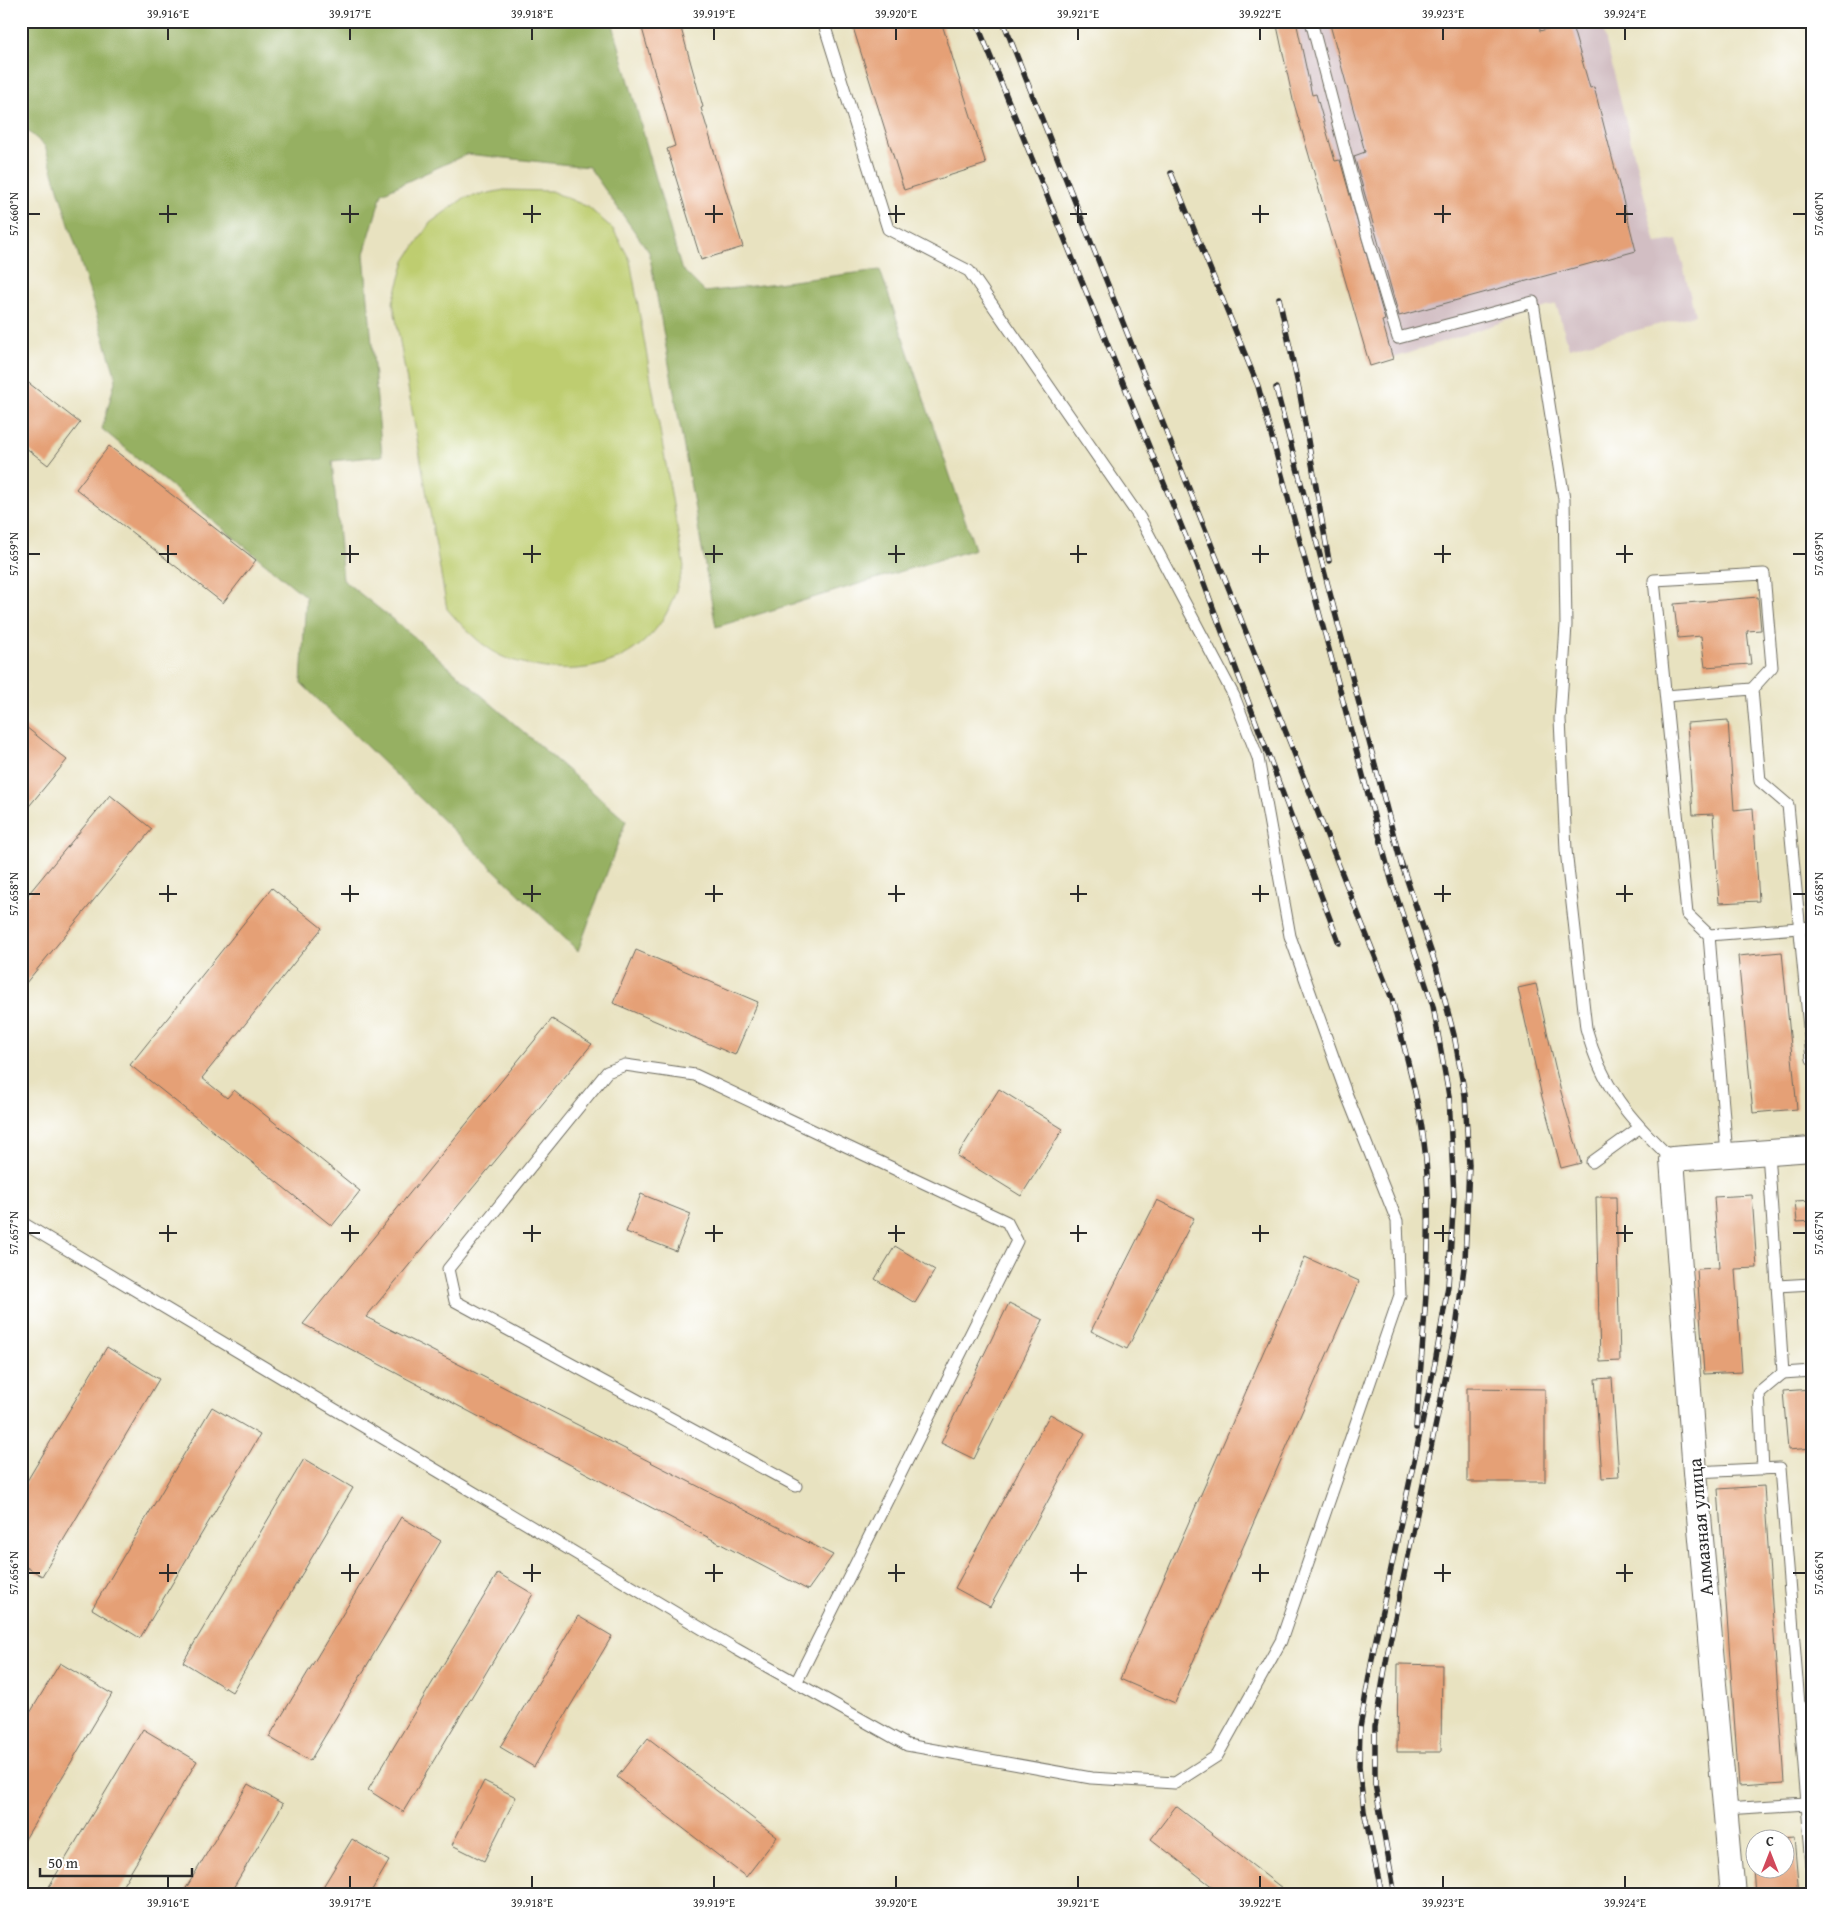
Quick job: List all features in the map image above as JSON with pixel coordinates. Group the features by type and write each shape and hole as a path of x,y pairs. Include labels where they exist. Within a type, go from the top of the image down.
{"street":[{"path":"1672,1159 1812,1149"},
{"name":"Алмазная улица","path":"1672,1159 1694,1472 1733,1895"}],"lane":[{"path":"21,1222 736,1649 907,1744 1091,1778 1175,1783 1218,1756 1281,1641 1400,1296 1397,1221 1346,1093 1290,936 1258,758 1234,696 1140,518 969,271 888,229 823,21"},
{"path":"1311,21 1368,238 1398,338 1533,302 1564,498 1566,625 1560,719 1566,850 1581,997 1586,1028 1593,1055 1610,1087 1639,1128 1672,1159"},
{"path":"1666,696 1752,689 1772,667 1764,574 1654,580 1687,914 1709,935 1728,1155"},
{"path":"1752,689 1760,781 1788,805 1812,1059"},
{"path":"1709,935 1812,927"},
{"path":"796,1486 455,1301 448,1269 607,1072 625,1065 695,1075 1007,1222 1017,1241 796,1683"},
{"path":"1592,1162 1639,1128"},
{"path":"1768,1152 1783,1373"},
{"path":"1777,1286 1812,1284"},
{"path":"1763,1469 1759,1393 1783,1373 1812,1371"},
{"path":"1694,1472 1780,1468 1812,1866"},
{"path":"1799,1703 1812,1722"},
{"path":"1725,1809 1807,1804"}],"shaded area":[{"path":"1276,21 1601,21 1656,243 1677,240 1695,315 1569,348 1556,304 1370,366 1293,100"}],"green space":[{"path":"21,21 612,21 681,268 705,292 880,270 975,549 716,627 649,252 589,167 467,154 382,193 364,254 382,456 332,461 343,580 411,634 626,821 578,951 301,683 306,597 102,429 116,378 45,146 21,125"},
{"path":"504,190 551,191 588,207 613,229 630,260 684,567 669,609 654,632 639,646 622,657 604,664 584,668 543,668 504,657 479,641 447,609 393,302 405,261 430,223 464,198"}],"building":[{"path":"640,21 679,21 703,107 701,108 743,247 701,260 667,149 675,146"},
{"path":"851,21 941,21 986,164 904,190"},
{"path":"1276,21 1296,21 1312,95 1316,94 1335,161 1340,160 1385,320 1382,321 1393,359 1370,366 1293,100"},
{"path":"1329,21 1539,21 1540,31 1571,22 1590,88 1594,87 1636,251 1399,316 1354,156 1365,152"},
{"path":"21,377 80,423 48,465 21,444"},
{"path":"109,446 256,560 223,603 76,489"},
{"path":"1758,597 1761,630 1747,631 1751,664 1705,667 1701,636 1678,638 1674,604"},
{"path":"1728,720 1734,810 1753,808 1759,901 1719,903 1713,814 1693,815 1687,723"},
{"path":"21,723 67,760 21,816"},
{"path":"110,795 152,829 21,989 21,903"},
{"path":"272,888 322,928 202,1078 227,1098 234,1090 360,1191 332,1226 130,1065"},
{"path":"636,950 758,1002 735,1055 613,1003"},
{"path":"1782,952 1797,1109 1753,1113 1738,956"},
{"path":"1536,984 1561,1092 1581,1163 1561,1168 1542,1097 1518,988"},
{"path":"552,1019 592,1044 366,1317 833,1555 808,1590 303,1324"},
{"path":"999,1089 1063,1129 1021,1196 957,1156"},
{"path":"641,1194 691,1214 676,1251 626,1232"},
{"path":"1752,1195 1757,1268 1735,1269 1742,1372 1704,1374 1697,1269 1719,1268 1714,1197"},
{"path":"1596,1197 1616,1197 1620,1361 1600,1362"},
{"path":"1157,1200 1194,1218 1127,1349 1091,1331"},
{"path":"1812,1200 1812,1221 1797,1222 1795,1201"},
{"path":"895,1246 935,1270 915,1303 875,1279"},
{"path":"1305,1257 1359,1281 1175,1703 1120,1679"},
{"path":"1009,1303 1043,1320 974,1459 941,1443"},
{"path":"107,1347 159,1379 42,1576 21,1564 21,1491"},
{"path":"1612,1378 1619,1477 1602,1478 1595,1379"},
{"path":"1467,1388 1545,1389 1545,1482 1467,1482"},
{"path":"1812,1389 1812,1448 1788,1450 1783,1391"},
{"path":"212,1407 260,1435 140,1638 92,1609"},
{"path":"1050,1414 1085,1433 990,1607 955,1588"},
{"path":"304,1459 353,1488 232,1692 183,1662"},
{"path":"1764,1486 1784,1783 1739,1786 1718,1489"},
{"path":"401,1517 441,1541 310,1761 269,1737"},
{"path":"498,1573 533,1594 403,1812 368,1790"},
{"path":"578,1616 612,1636 534,1767 500,1747"},
{"path":"60,1663 112,1694 21,1846 21,1728"},
{"path":"1398,1664 1442,1665 1441,1752 1397,1752"},
{"path":"143,1729 197,1761 117,1895 44,1895"},
{"path":"648,1738 777,1837 746,1877 617,1777"},
{"path":"484,1781 516,1797 484,1861 452,1845"},
{"path":"248,1784 283,1804 229,1895 182,1895"},
{"path":"1176,1806 1291,1895 1223,1895 1151,1839"},
{"path":"352,1839 389,1861 369,1895 318,1895"},
{"path":"1796,1860 1799,1895 1755,1895 1754,1878 1796,1878"}],"railway":[{"path":"976,21 1194,557 1339,943"},
{"path":"1003,21 1392,999 1418,1108 1427,1174 1427,1269 1416,1428"},
{"path":"1171,173 1258,386 1392,883 1433,1006 1449,1096 1454,1197 1448,1286 1435,1363 1374,1648 1360,1728 1359,1766 1364,1811 1382,1895"},
{"path":"1279,298 1299,389 1329,561"},
{"path":"1276,388 1402,867"},
{"path":"1395,1895 1375,1784 1375,1727 1388,1651 1456,1328 1465,1260 1469,1165 1465,1095 1454,1035 1436,966 1401,862"}]}
